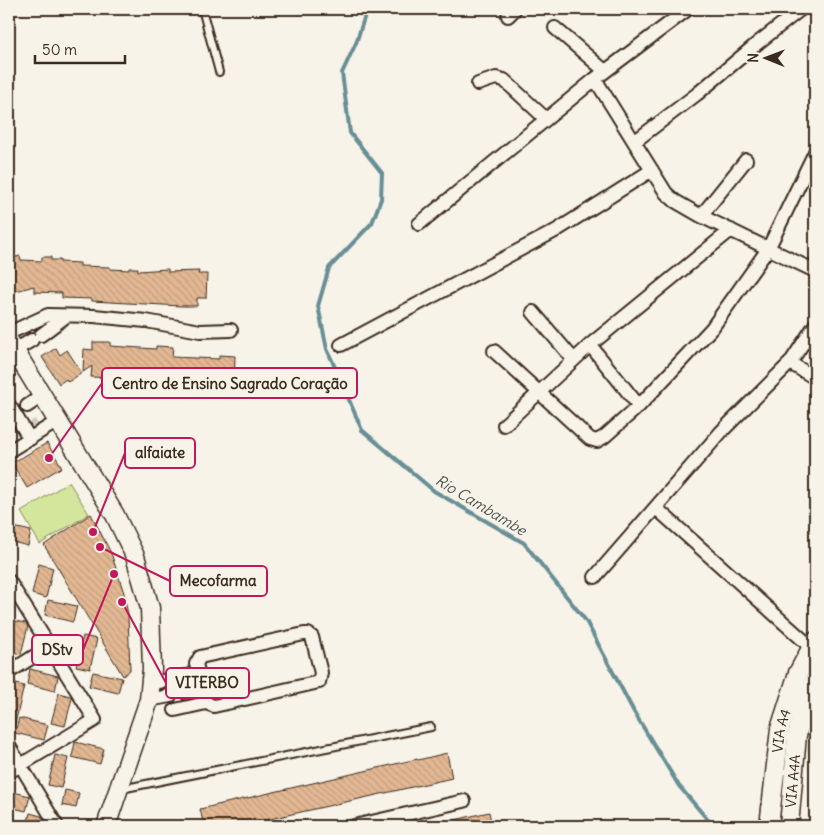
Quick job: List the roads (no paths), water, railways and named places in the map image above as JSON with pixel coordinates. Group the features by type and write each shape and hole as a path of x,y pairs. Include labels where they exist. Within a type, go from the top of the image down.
{"street":[{"path":"419,224 605,71 688,9"},
{"path":"634,142 802,9"},
{"path":"555,28 605,71"},
{"path":"478,84 496,78 504,80 546,119"},
{"path":"595,79 666,193 675,201 701,216 815,271"},
{"path":"494,351 590,439 597,441 604,437 639,406 712,328 768,249 815,152"},
{"path":"701,216 746,160"},
{"path":"341,345 558,230 652,170"},
{"path":"504,425 590,345 731,230"},
{"path":"533,312 574,360"},
{"path":"9,333 48,315 146,320 200,331 231,330"},
{"path":"65,317 36,337 12,346 115,516 135,556 150,608 156,688 106,826"},
{"path":"595,577 721,432 790,363 815,325"},
{"path":"590,345 639,406"},
{"path":"790,363 815,378"},
{"path":"32,431 18,408 42,396"},
{"path":"9,451 32,431 56,418"},
{"path":"656,508 813,644"},
{"path":"9,581 95,720 9,772"},
{"path":"175,710 206,703 214,706 319,682 321,672 312,638 306,634 202,657 197,661 206,703"},
{"name":"VIA A4","path":"769,826 780,729 798,673 813,644"},
{"path":"9,672 49,647"},
{"path":"182,677 199,674"},
{"name":"VIA A4A","path":"789,826 797,735 806,702 815,679"},
{"path":"156,688 170,696"},
{"path":"186,693 202,689"},
{"path":"9,746 57,826"},
{"path":"354,826 464,801"}],"lane":[{"path":"202,9 219,72"},
{"path":"119,789 431,727"}],"waterway":[{"name":"Rio Cambambe","path":"367,9 356,43 342,73 350,133 382,173 381,199 372,223 329,268 318,306 327,349 362,430 434,491 524,543 586,621 634,712 679,786 713,826"}],"tunnel":[{"path":"32,428 38,424"}],"place":[{"name":"Centro de Ensino Sagrado Coração","path":"49,458"},
{"name":"alfaiate","path":"93,532"},
{"name":"Mecofarma","path":"100,547"},
{"name":"DStv","path":"114,574"},
{"name":"VITERBO","path":"122,602"}]}
